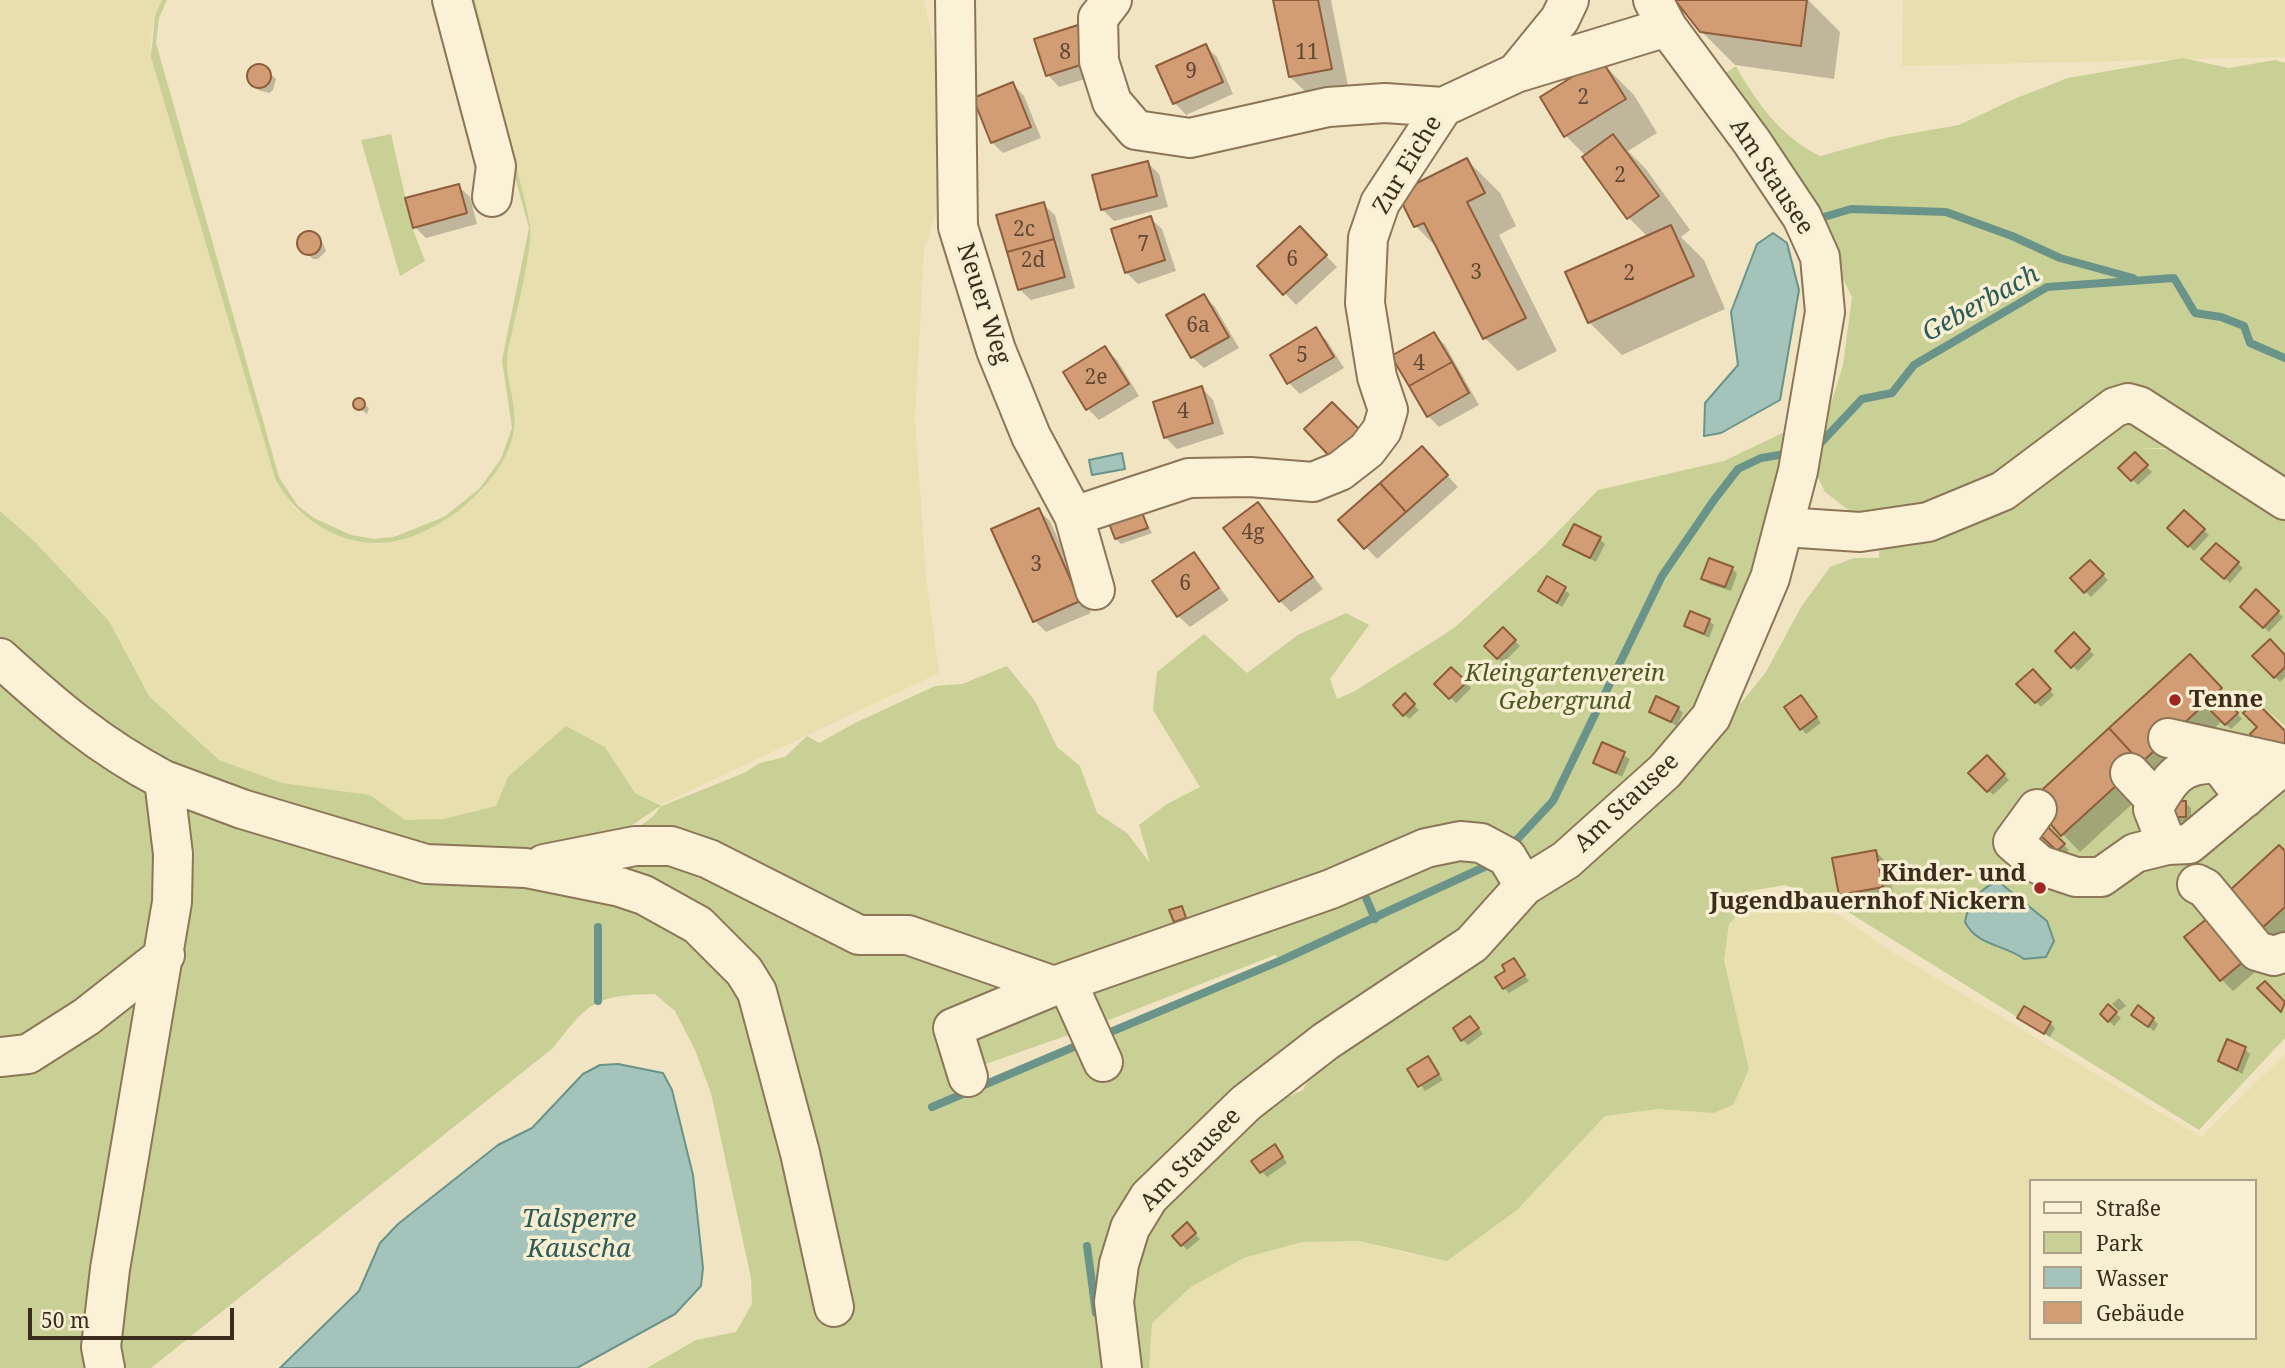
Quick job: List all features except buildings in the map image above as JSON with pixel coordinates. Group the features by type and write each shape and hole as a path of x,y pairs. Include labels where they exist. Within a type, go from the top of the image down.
{"street":[{"path":"452,0 496,166 492,197"},
{"name":"Neuer Weg","path":"955,0 958,227 996,350 1031,436 1074,516 1095,590"},
{"name":"Zur Eiche","path":"1112,0 1098,18 1099,61 1112,102 1136,130 1190,138 1328,107 1385,103 1443,107 1516,73 1660,14 1710,88"},
{"name":"Zur Eiche","path":"1516,73 1560,19 1569,0"},
{"name":"Am Stausee","path":"1122,1368 1114,1302 1119,1264 1130,1228 1149,1197 1246,1103 1326,1041 1472,944 1510,864 1566,860 1665,771 1711,718 1770,578 1801,453 1825,312 1820,257 1807,227 1752,142 1710,88"},
{"name":"Zur Eiche","path":"1074,516 1189,478 1250,477 1313,482 1340,471 1367,450 1382,430 1388,410 1377,377 1365,303 1368,239 1380,203 1443,107"},
{"path":"1784,527 1860,532 1928,522 2003,491 2115,407 2128,403 2139,406 2285,500"},
{"path":"0,658 64,716 116,755 164,780 242,809 426,864 526,868 620,887 671,907 698,925 744,971 757,992 766,1018 834,1307"},
{"path":"2168,738 2212,755 2285,764"},
{"path":"2212,755 2245,798"},
{"path":"2212,755 2167,783 2153,809 2175,844 2193,899 2205,888 2257,951 2274,956 2285,952"},
{"path":"2037,809 2013,842 2040,865 2076,877 2101,877 2135,853 2175,844 2189,844 2285,764"},
{"path":"2130,773 2157,802"},
{"path":"105,1368 101,1347 110,1269 165,955 173,855 164,780"},
{"path":"968,1077 953,1028 1060,984 1331,889 1426,848 1460,841 1481,843 1510,864"},
{"path":"526,868 635,846 671,846 709,859 859,935 908,935 1060,984 1104,1062"},
{"path":"0,1057 27,1054 86,1017 165,955"}],"shaded area":[{"path":"0,0 162,0 155,15 150,43 275,478 295,509 311,520 331,532 375,544 394,542 445,519 481,492 503,460 514,429 506,361 531,229 475,0 924,0 936,55 940,199 924,250 915,419 926,576 939,673 662,804 635,793 605,747 508,777 496,806 444,820 405,820 370,795 282,783 219,760 149,696 109,621 35,542 0,511"},
{"path":"1903,0 2285,0 2285,57 1902,66"},
{"path":"1798,896 1840,916 1889,950 2201,1137 2285,1054 2285,1368 1149,1368 1152,1323 1191,1287 1244,1258 1302,1242 1359,1241 1414,1255 1517,1210 1605,1116 1658,1109 1713,1113 1749,1069 1724,960 1729,924 1752,899"}],"green space":[{"path":"162,0 167,0 159,18 156,43 279,477 298,506 314,518 351,535 374,539 394,537 444,517 479,489 501,459 512,428 502,360 529,228 466,0 475,0 524,199 530,226 530,236 508,351 515,419 508,450 482,490 442,522 397,541 360,542 330,532 316,524 292,503 275,478 151,57 155,15"},
{"path":"2183,58 2229,68 2275,60 2285,63 2285,502 2181,448 2140,448 2180,450 2285,516 2285,726 2267,710 2285,729 2285,1038 2199,1130 1840,907 1785,885 1750,891 1752,899 1729,924 1724,960 1749,1069 1733,1105 1713,1113 1658,1109 1605,1116 1517,1210 1447,1261 1359,1241 1302,1242 1244,1258 1191,1287 1152,1323 1149,1368 1132,1368 1124,1309 1140,1234 1244,1116 1303,1090 1318,1059 1696,759 1766,672 1801,607 1830,567 1854,558 1879,558 1880,534 1825,492 1812,465 1843,365 1852,297 1790,171 1726,73 1736,66 1752,93 1782,129 1820,156 1890,137 1959,125 2068,78"},
{"path":"391,134 412,227 425,261 400,276 361,140"},
{"name":"Kleingartenverein Gebergrund","path":"1791,429 1776,506 1745,613 1700,716 1658,763 1561,849 1514,882 1465,940 1312,1040 1238,1101 1141,1193 1120,1229 1109,1267 1107,1312 1114,1368 647,1368 696,1340 736,1332 752,1304 751,1278 711,1093 695,1050 675,1011 655,994 606,999 585,1011 553,1048 151,1368 122,1368 119,1313 122,1275 173,968 180,901 183,811 200,807 428,871 567,884 567,876 526,868 635,846 671,846 709,859 858,935 908,935 1054,986 953,1028 972,1088 1282,960 1275,955 1091,1027 1077,986 1240,926 1227,915 1189,920 1193,929 1078,973 1052,974 915,926 859,930 719,860 672,844 617,842 653,817 660,806 624,831 533,858 433,854 244,801 188,779 142,755 79,714 0,638 0,511 35,542 109,621 149,696 219,760 282,783 370,795 405,820 444,819 496,806 508,777 566,726 605,747 635,793 662,806 744,773 760,763 785,757 807,736 819,743 935,686 962,684 1007,666 1035,701 1057,747 1080,766 1097,813 1127,833 1150,863 1139,825 1167,804 1200,787 1153,710 1157,672 1204,634 1247,673 1298,635 1346,613 1369,625 1330,679 1337,699 1355,691 1454,628 1541,549 1598,490 1724,461","holes":["1458,830 1480,832 1487,855 1459,850 1434,859 1375,888 1370,865 1423,840"]},
{"path":"0,680 135,786 161,800 153,945 54,1029 0,1054"},
{"path":"148,973 99,1368 0,1368 0,1067"},
{"path":"1065,991 1080,1031 977,1067 964,1027"}],"water":[{"path":"1773,233 1787,243 1799,290 1780,400 1721,433 1704,436 1705,403 1738,365 1731,312 1757,244"},
{"path":"1122,453 1125,469 1092,475 1089,460"},
{"path":"1999,882 2047,921 2054,941 2046,957 2024,959 1976,936 1970,930 1965,922 1969,909 1987,887"},
{"name":"Talsperre Kauscha","path":"618,1064 663,1073 672,1090 693,1175 703,1268 701,1286 675,1314 577,1368 280,1368 359,1291 380,1243 398,1224 498,1145 532,1128 583,1074 600,1065"}],"waterway":[{"path":"1814,220 1851,209 1946,212 2012,236 2060,258 2133,278"},
{"name":"Geberbach","path":"1815,449 1862,399 1892,393 1914,365 2047,287 2174,278 2195,313 2221,317 2244,326 2250,343 2285,358"},
{"path":"1510,847 1553,801 1662,576 1714,500 1738,469 1761,458 1792,453"},
{"path":"1101,1036 1282,960 1493,863"},
{"path":"1361,886 1375,919"},
{"path":"598,927 598,1001"},
{"path":"932,1107 1083,1043"},
{"path":"1087,1246 1096,1313"}],"place":[{"name":"Tenne","path":"2175,700"},
{"name":"Kinder- und Jugendbauernhof Nickern","path":"2040,888"}]}
